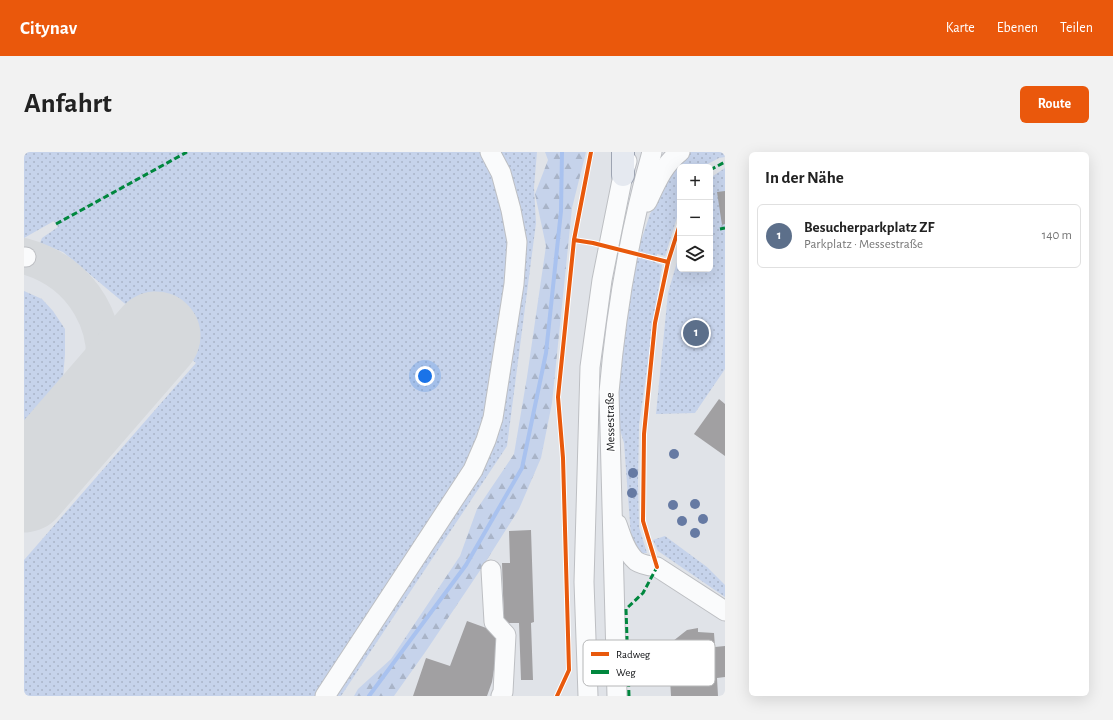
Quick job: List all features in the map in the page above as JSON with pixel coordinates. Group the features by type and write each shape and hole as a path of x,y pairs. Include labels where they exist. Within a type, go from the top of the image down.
{"main road":[{"path":"623,152 623,176"}],"street":[{"path":"325,696 473,470 486,440 493,418 514,284 516,242 512,210 501,173 490,152"},
{"name":"Messestraße","path":"586,640 584,582 590,367 602,280 623,176 630,152"},
{"name":"Messestraße","path":"615,640 609,392 612,360 632,230 652,152"},
{"path":"632,230 662,172 671,159 680,152"},
{"path":"613,509 627,550 636,561 647,566 657,568 725,611"},
{"path":"491,570 494,622 506,635 503,692 501,696"},
{"path":"576,696 583,684"},
{"name":"Messestraße","path":"587,686 588,696"},
{"name":"Messestraße","path":"617,686 617,696"}],"green space":[{"path":"24,152 483,152 499,188 510,245 489,410 475,455 316,696 24,696 24,560 196,363 63,252 40,243 42,238 58,227 54,221 24,238"},
{"path":"496,152 537,152 534,187 536,223 507,446 341,696 329,696 482,462 517,318"},
{"path":"545,152 586,152 572,208 552,403 541,458 519,509 483,566 394,696 354,696 358,689 391,659 460,556 477,509 514,454 546,246 535,194 548,160"},
{"path":"689,152 725,152 725,157 719,158 708,164 680,164"},
{"path":"677,167 677,218 665,256 657,254 656,263 662,265 639,425 639,527 647,553 638,553 631,536 624,443 617,420 620,356 630,289 639,247 650,214 667,180"},
{"path":"725,168 725,369 695,413 656,414 668,293 677,262 677,272 713,272 713,176"},
{"path":"24,291 42,299 53,311 65,329 65,354 63,379 24,424"},
{"path":"665,536 707,567 725,585 725,597 658,551 653,540"}],"building":[{"path":"725,191 725,224 722,225 717,192"},
{"path":"719,399 725,404 725,456 694,434"},
{"path":"531,530 534,622 531,623 533,680 521,680 519,623 504,623 502,563 510,563 509,531"},
{"path":"467,621 500,633 492,682 487,696 413,696 426,658 450,666"},
{"path":"698,628 698,632 714,633 714,640 674,640 687,630"},
{"path":"725,646 725,677 717,678 718,696 671,696 670,686 715,686 715,647"}],"waterway":[{"path":"369,696 466,565 522,468 546,353 561,211 562,152"}],"taxiway":[{"path":"24,256 45,264 63,275 78,289 90,305 99,324 103,344 104,365 100,387 93,403 78,427"}],"runway":[{"path":"24,488 156,336"}],"marked path":[{"path":"56,224 187,152"},
{"path":"713,168 725,162"},
{"path":"720,229 725,228"},
{"path":"627,640 626,609 643,593 657,567 656,564"},
{"path":"629,686 629,696"}],"cycle path":[{"path":"557,696 569,670 563,458 558,397 574,240 591,152"},
{"path":"657,567 643,521 644,434 655,323 668,262 677,234"},
{"path":"574,240 593,243 668,262"}],"place":[{"name":"Besucherparkplatz ZF","path":"696,333"}]}
